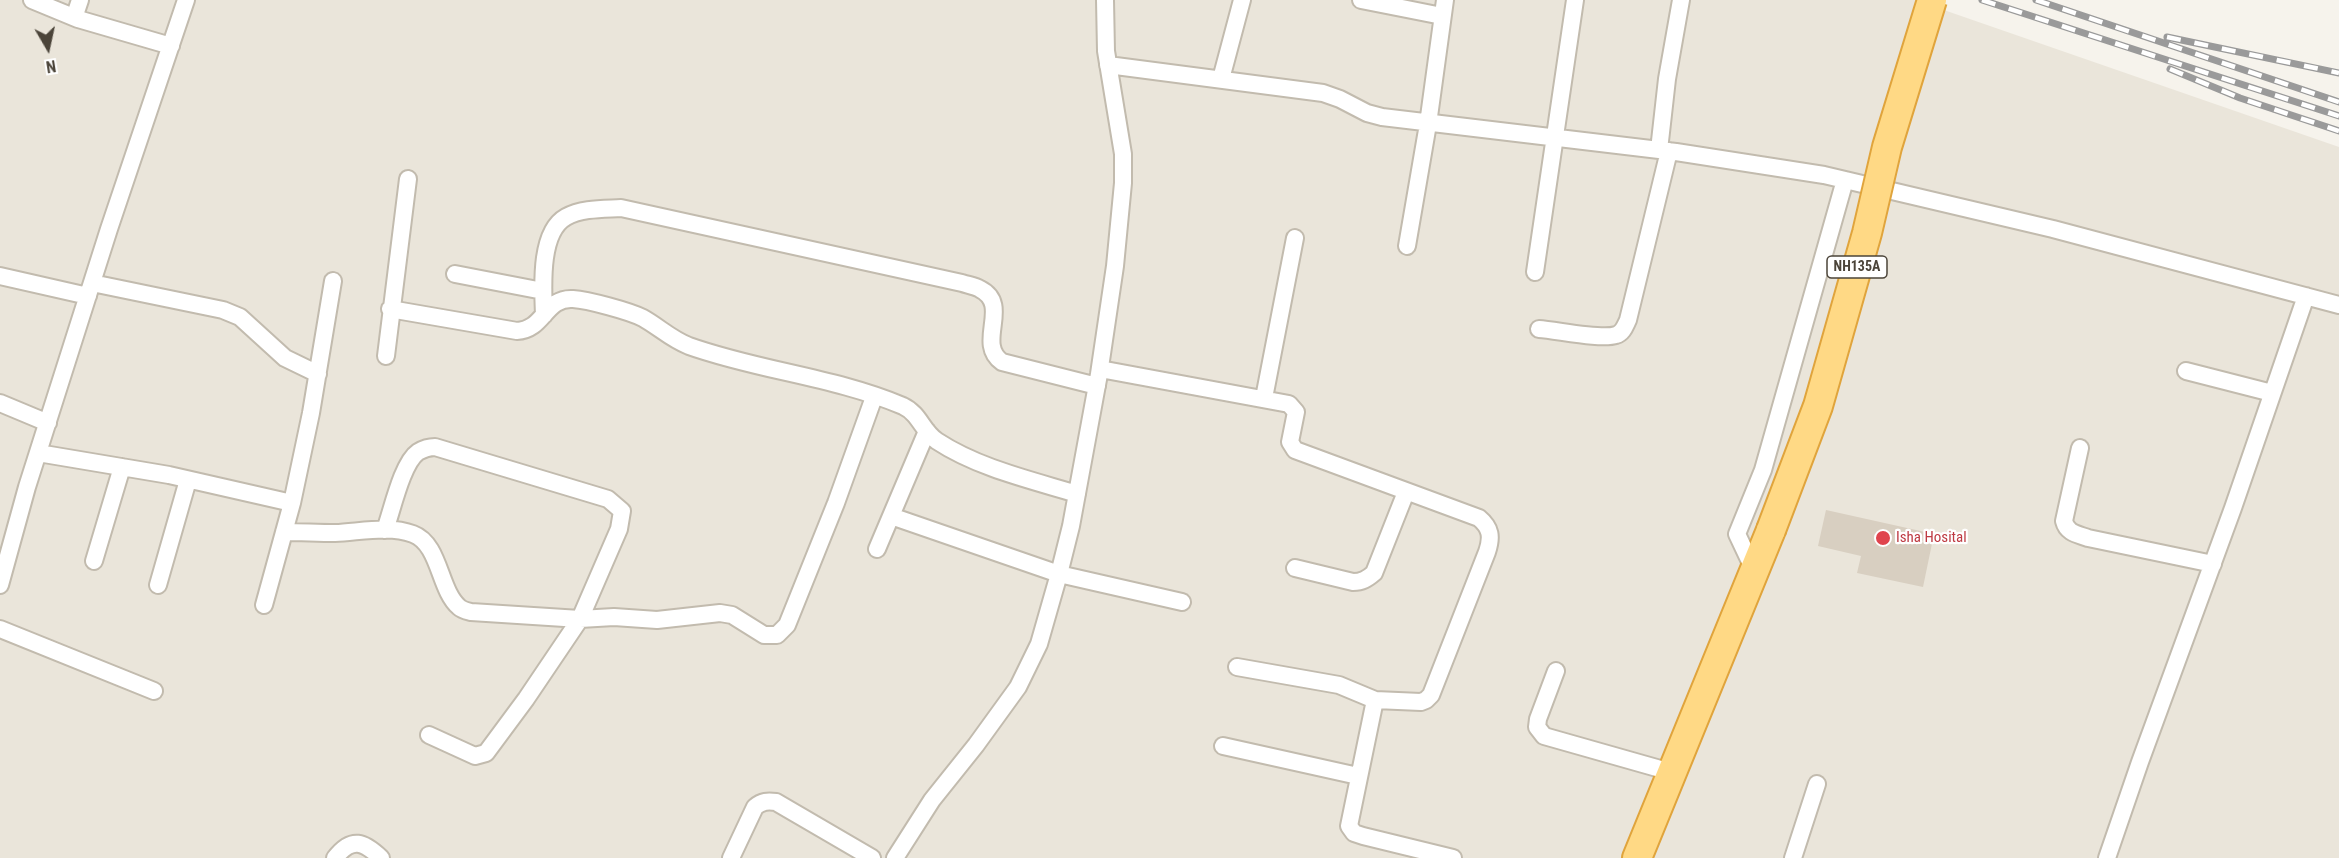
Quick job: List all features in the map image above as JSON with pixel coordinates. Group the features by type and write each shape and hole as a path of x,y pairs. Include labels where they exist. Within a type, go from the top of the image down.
{"highway":[{"name":"NH135A","path":"1637,858 1771,530 1818,406 1867,233 1887,147 1932,0"}],"street":[{"path":"32,0 78,19 171,46"},
{"path":"78,19 76,12 80,0"},
{"path":"0,585 38,453 186,0"},
{"path":"895,858 932,800 1018,687 1039,644 1059,574 1077,494 1100,369 1115,266 1123,183 1123,154 1108,65 1105,0"},
{"path":"1221,79 1242,0"},
{"path":"1361,0 1444,8 1428,124 1407,246"},
{"path":"1535,272 1575,0"},
{"path":"1539,328 1605,336 1617,335 1623,330 1628,320 1664,151 1667,79 1681,0"},
{"path":"1108,65 1323,93 1367,113 1428,124 1664,151 1845,180 2052,229 2339,305"},
{"path":"386,356 390,309 408,179"},
{"path":"1754,570 1737,534 1763,470 1845,180"},
{"path":"544,315 544,260 550,237 559,223 574,213 621,208 842,255 981,289 989,295 993,303 991,341 992,351 996,357 1002,362 1097,386"},
{"path":"1264,398 1295,238"},
{"path":"454,274 543,291"},
{"path":"0,276 224,310 240,317 285,357 318,374"},
{"path":"264,605 292,503 318,374 333,280"},
{"path":"2107,858 2306,296"},
{"path":"390,309 517,331 531,328 553,305 572,299 631,313 648,321 677,341 691,346 874,397 914,412 935,440 953,450 992,467 1077,494"},
{"path":"1100,369 1283,401 1293,407 1296,417 1290,442 1295,450 1479,518 1490,532 1490,542 1431,695 1426,700 1420,702 1375,700 1339,685 1238,667"},
{"path":"2186,371 2272,393"},
{"path":"284,532 334,533 394,529 416,534 435,559 452,598 459,608 480,613 580,619 614,617 673,620 720,613 732,615 764,635 777,635 787,625 836,503 874,397"},
{"path":"0,403 48,423"},
{"path":"877,549 927,431"},
{"path":"385,530 412,457 427,448 435,447 608,499 622,511 619,529 580,619 486,753 475,756 429,735"},
{"path":"2080,448 2064,521 2065,527 2070,532 2088,538 2213,564"},
{"path":"38,453 122,467 292,503"},
{"path":"94,561 122,467"},
{"path":"158,585 188,480"},
{"path":"1294,568 1353,582 1360,582 1368,578 1374,573 1406,492"},
{"path":"891,516 1059,574 1182,602"},
{"path":"0,629 154,692"},
{"path":"1556,671 1538,719 1538,727 1544,736 1671,772"},
{"path":"1375,700 1349,826 1354,833 1453,858"},
{"path":"1222,746 1358,776"},
{"path":"1793,858 1817,784"},
{"path":"731,858 755,807 768,801 776,802 872,858"},
{"path":"335,858 347,846 355,843 364,844 381,858"}],"shaded area":[{"path":"0,0 1915,0 2339,147 2339,858 0,858"}],"building":[{"path":"1826,510 1934,534 1923,587 1857,573 1861,556 1818,546"}],"railway":[{"path":"1982,0 2339,116"},
{"path":"2036,0 2339,102"},
{"path":"2167,37 2339,73"},
{"path":"2170,69 2240,98 2339,131"}],"place":[{"name":"Isha Hosital","path":"1883,538"}]}
